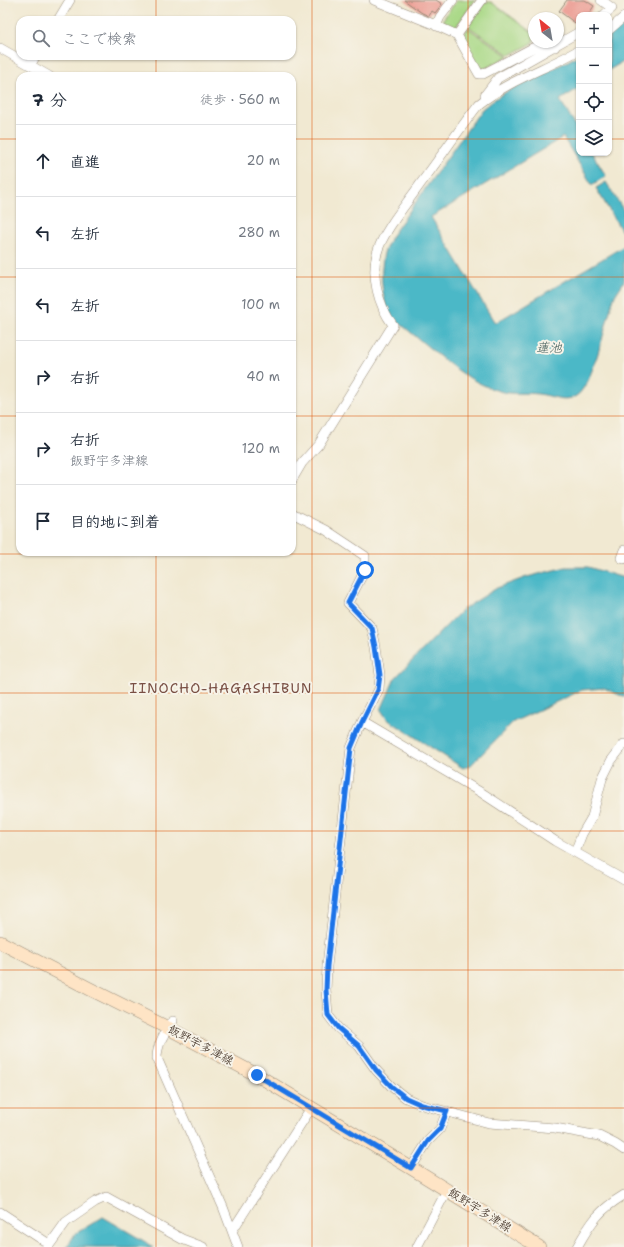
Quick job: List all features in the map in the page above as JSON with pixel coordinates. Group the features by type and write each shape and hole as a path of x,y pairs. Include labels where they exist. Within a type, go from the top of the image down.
{"main road":[{"name":"飯野宇多津線","path":"0,942 76,982 171,1025 257,1075 539,1247"}],"street":[{"path":"60,16 70,0"},
{"path":"436,26 453,0"},
{"path":"456,35 482,0"},
{"path":"601,0 612,8 607,12"},
{"path":"379,1 456,35 479,74 483,74 532,48"},
{"path":"612,27 624,17"},
{"path":"564,41 576,34"},
{"path":"0,48 16,57"},
{"path":"296,473 302,463 319,444 393,325 382,308 376,284 375,265 377,252 383,238 498,78 553,48"},
{"path":"479,104 492,93 506,85 576,52"},
{"path":"21,60 42,72"},
{"path":"30,65 33,60"},
{"path":"296,515 326,530 365,556 365,570 348,603 372,628 380,675 378,690 351,748 327,966 326,990 328,1015 338,1028 359,1046 376,1070 392,1087 406,1098 422,1105 489,1123 555,1128 598,1136 624,1150"},
{"path":"624,550 621,558 624,559"},
{"path":"362,722 482,793 554,841 624,880"},
{"path":"575,852 582,834 592,817 602,779 611,761 624,744"},
{"path":"171,1025 157,1050 157,1058 223,1207 238,1247"},
{"path":"232,1231 311,1108"},
{"path":"411,1168 428,1141 440,1129 447,1111"},
{"path":"417,1247 447,1190"},
{"path":"577,1247 599,1213 624,1195"},
{"path":"0,1212 48,1246 66,1222 94,1202 106,1197 182,1239 203,1247"}],"green space":[{"path":"457,0 475,0 456,27 451,29 444,24 444,18"},
{"path":"491,2 528,29 528,46 510,55 468,26 484,3"},
{"path":"468,28 509,56 484,69 479,68 461,38"}],"water":[{"path":"624,23 624,61 612,68 612,48 612,33"},
{"name":"蓮池","path":"576,57 576,90 560,100 576,127 576,156 594,156 606,176 592,185 563,137 431,217 495,323 624,246 624,280 614,298 594,366 582,389 576,396 562,399 533,393 499,391 474,380 451,366 390,315 384,299 382,268 384,253 393,234 482,109 493,100 517,86"},
{"path":"606,182 624,211 624,235 596,188"},
{"path":"566,567 588,567 624,578 624,697 604,688 582,690 513,722 471,765 463,768 387,719 381,710 395,678 462,610 497,588 527,577"},
{"path":"103,1217 154,1247 67,1247 75,1234"}],"building":[{"path":"404,0 436,0 442,4 435,13 432,11 429,16 422,13"},
{"path":"567,0 585,0 594,6 590,12 576,12 576,24 564,15 564,12 559,11"}],"district":[{"name":"IINOCHO-HAGASHIBUN","path":"221,688"}],"route":[{"path":"257,1075 411,1168 428,1141 440,1129 447,1111 422,1105 406,1098 392,1087 376,1070 359,1046 338,1028 328,1015 326,990 327,966 351,748 378,690 380,675 372,628 348,603 365,570"}]}
